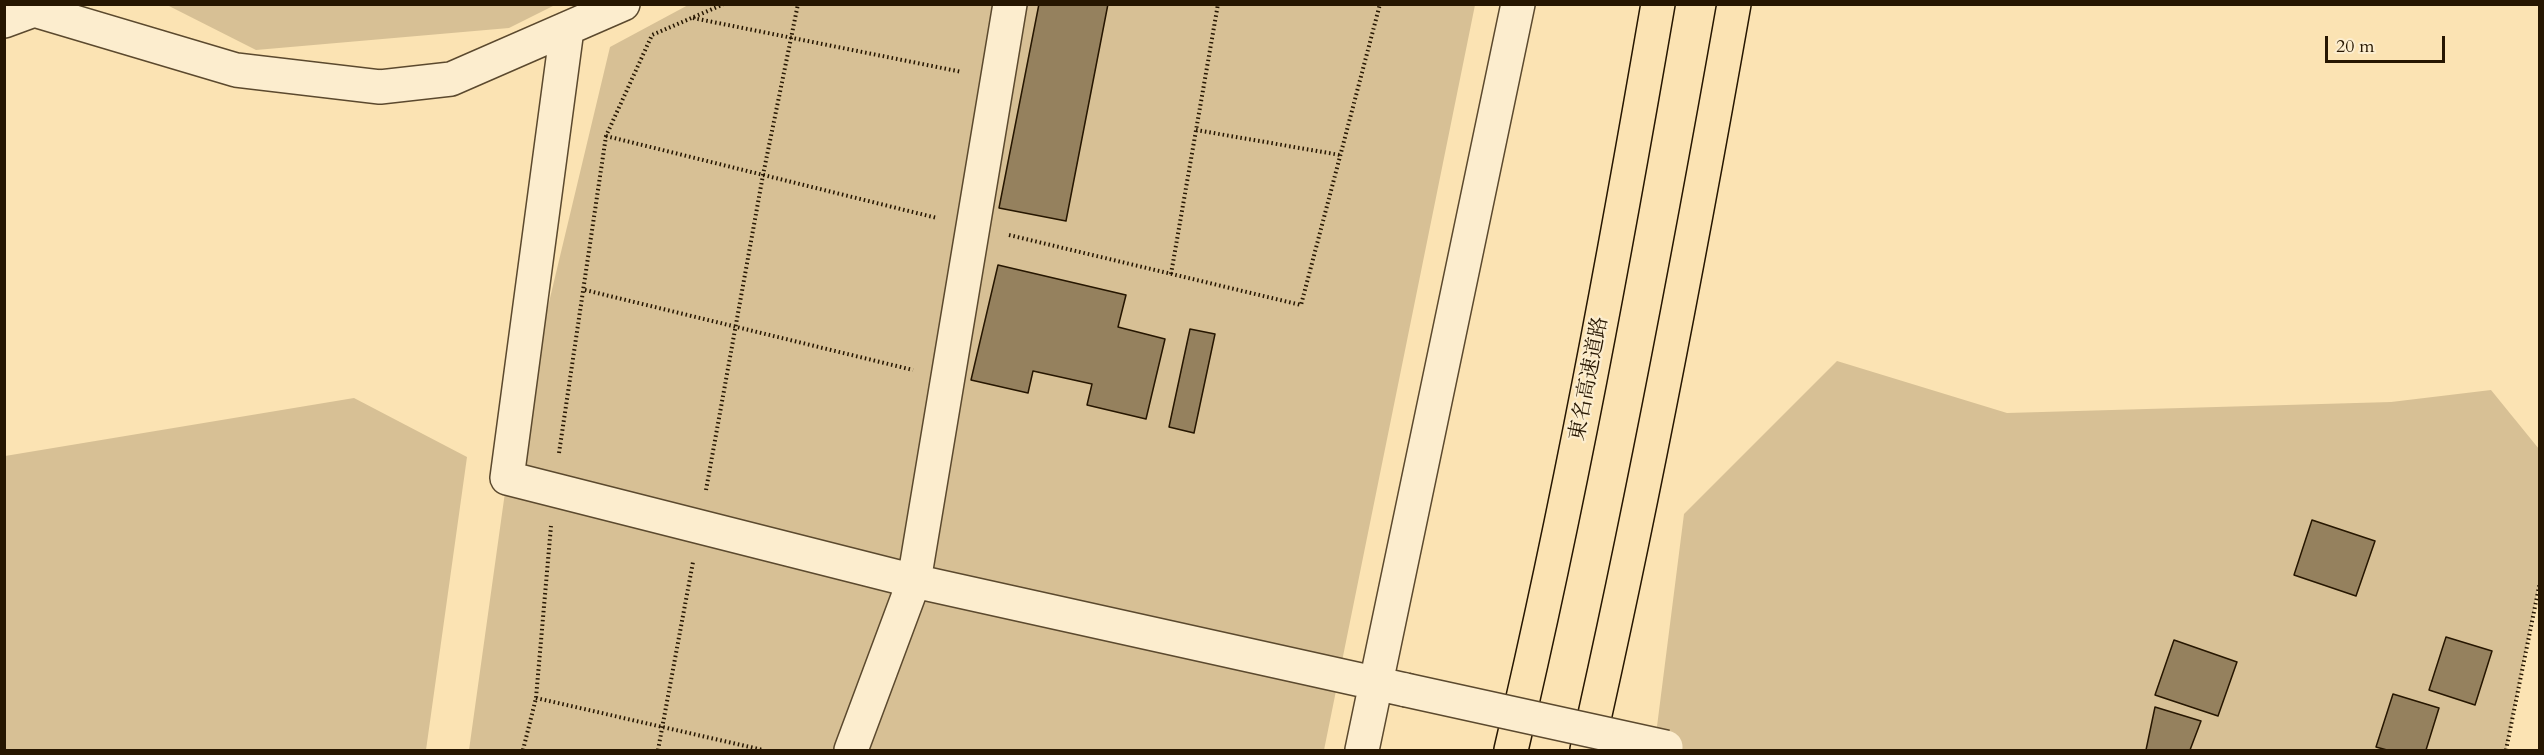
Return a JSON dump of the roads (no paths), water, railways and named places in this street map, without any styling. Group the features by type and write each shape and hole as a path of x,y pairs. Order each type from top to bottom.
{"highway":[{"name":"東名高速道路","path":"1511,750 1547,596 1623,207 1658,4"},
{"path":"1587,750 1621,599 1695,224 1734,4"}],"street":[{"path":"4,21 34,10 236,70 380,87 451,79 623,4"},
{"path":"851,750 914,581 1010,4"},
{"path":"1362,750 1391,686 1518,4"},
{"path":"567,29 507,478 914,581 1666,747"}]}
